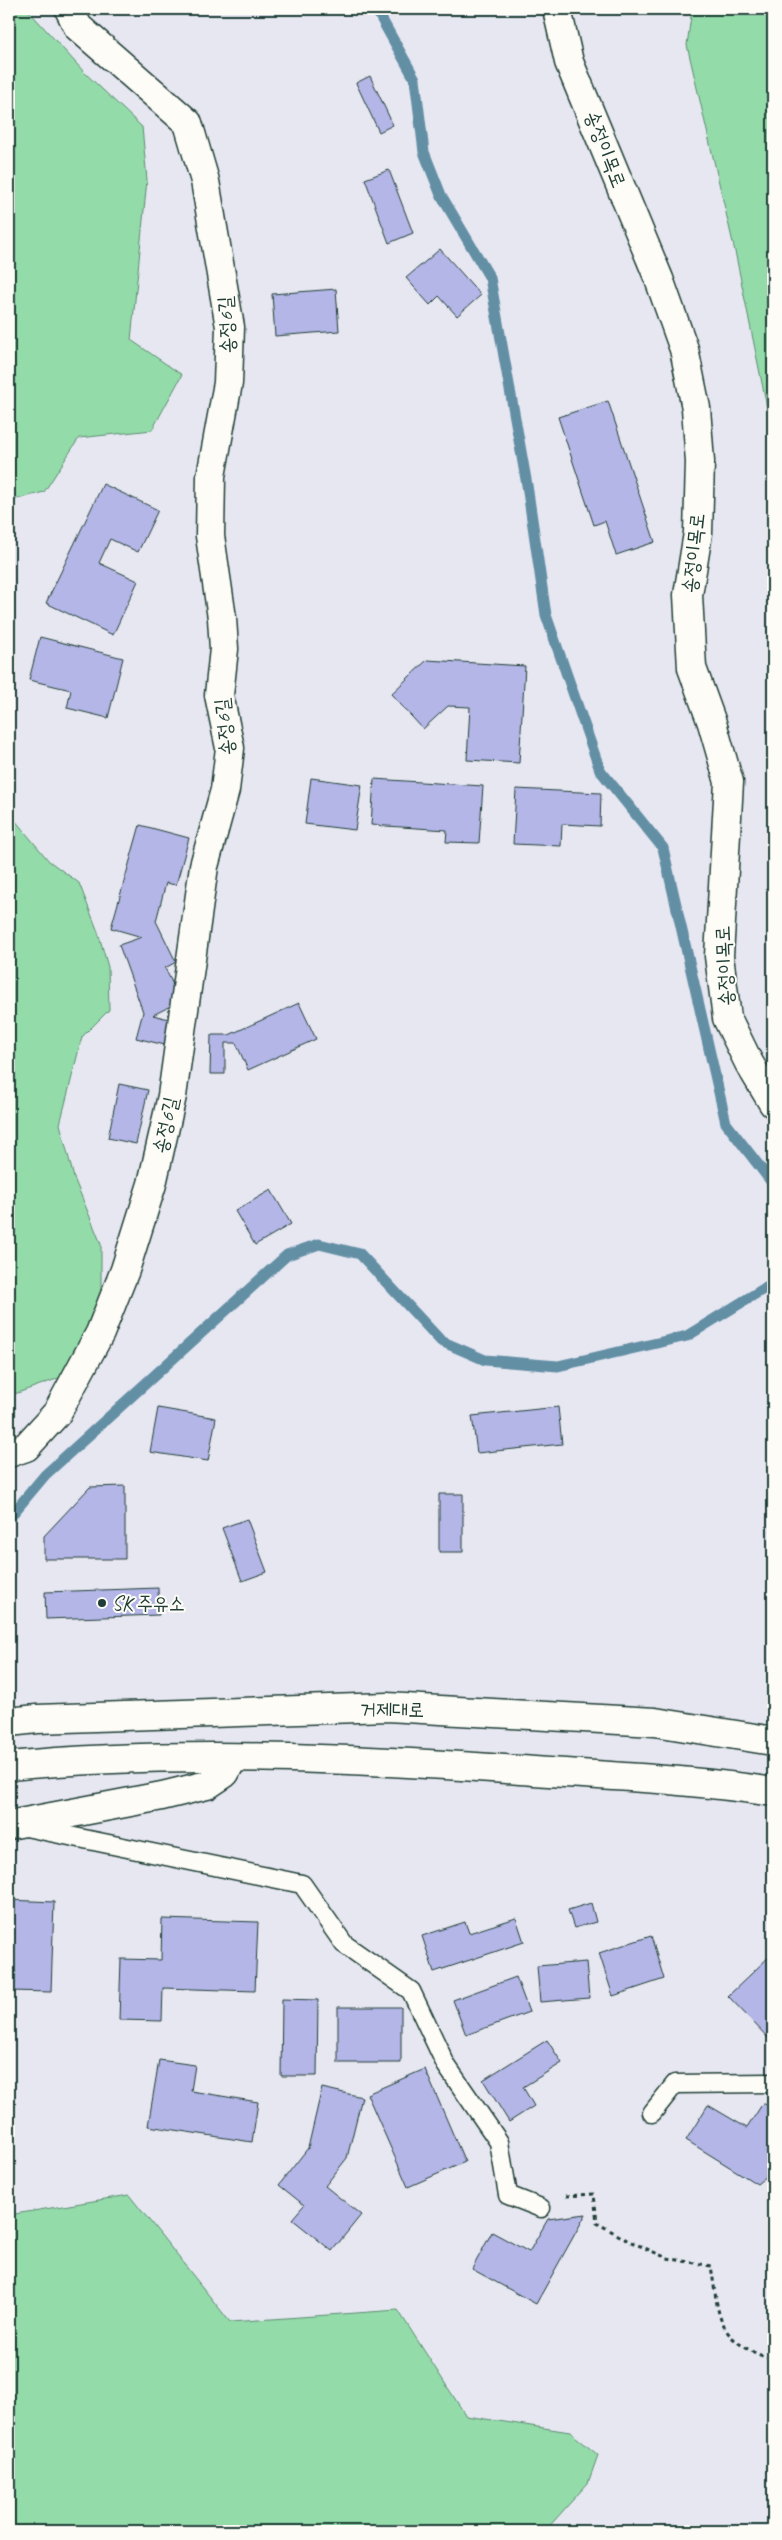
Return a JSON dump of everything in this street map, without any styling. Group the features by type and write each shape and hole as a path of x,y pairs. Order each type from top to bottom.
{"street":[{"name":"송정6길","path":"9,1453 26,1447 57,1413 100,1333 125,1270 152,1184 172,1096 203,873 224,790 230,748 219,695 224,649 222,618 210,536 211,476 228,383 230,326 205,181 188,123 78,27 69,9"},
{"name":"송정이목로","path":"557,9 570,62 662,288 684,349 696,408 700,462 698,532 688,595 692,668 712,723 729,782 719,956 728,1018 749,1063 773,1103"},
{"name":"거제대로","path":"9,1722 37,1719 387,1707 655,1722 773,1741"},
{"path":"9,1766 61,1761 233,1758 378,1760 644,1778 773,1792"},
{"path":"12,1825 162,1796 207,1785 225,1774 233,1758"}],"lane":[{"path":"12,1825 302,1884 344,1944 412,1991 446,2065 499,2142 508,2195 541,2208"},
{"path":"652,2113 675,2084 773,2083"}],"path":[{"path":"541,2208 557,2196 594,2194 597,2223 627,2240 666,2258 711,2266 719,2315 728,2335 748,2351 773,2360"}],"green space":[{"path":"9,9 27,9 84,72 142,127 147,180 131,340 182,375 152,430 79,438 44,492 9,501"},
{"path":"692,9 773,9 773,437 736,256 687,45"},
{"path":"9,813 49,861 79,883 98,932 108,967 109,1010 82,1037 60,1124 74,1178 101,1244 101,1298 65,1376 9,1396"},
{"path":"129,2195 230,2322 398,2310 466,2416 570,2432 598,2455 588,2483 545,2531 9,2531 9,2215"}],"building":[{"path":"370,76 393,125 379,132 356,83"},
{"path":"389,170 413,233 389,243 365,179"},
{"path":"440,249 481,295 457,316 439,296 430,305 406,278"},
{"path":"336,289 339,331 275,336 272,294"},
{"path":"608,401 655,542 616,555 605,521 594,525 558,417"},
{"path":"103,484 158,510 138,552 110,539 99,563 138,581 113,635 46,603"},
{"path":"40,637 123,658 108,718 67,708 71,690 29,680"},
{"path":"427,660 525,666 519,763 467,760 470,707 448,706 423,729 391,694"},
{"path":"311,778 362,785 355,830 305,824"},
{"path":"374,779 483,786 479,843 446,842 447,830 371,825"},
{"path":"516,789 601,793 600,826 562,824 561,846 513,844"},
{"path":"140,825 189,838 176,885 166,883 156,921 176,962 165,968 181,1001 153,1015 176,1021 169,1046 136,1038 143,1012 119,945 142,937 111,928"},
{"path":"299,1003 316,1039 248,1070 236,1043 225,1043 225,1074 210,1074 211,1035 229,1035"},
{"path":"119,1084 148,1090 136,1144 108,1138"},
{"path":"271,1190 291,1224 255,1245 235,1211"},
{"path":"558,1407 562,1444 477,1453 472,1416"},
{"path":"158,1408 216,1418 208,1461 150,1452"},
{"path":"125,1486 125,1559 44,1559 44,1536 90,1487"},
{"path":"439,1494 463,1494 463,1552 439,1552"},
{"path":"247,1519 267,1572 242,1581 222,1528"},
{"name":"SK 주유소","path":"158,1588 159,1615 46,1619 45,1592"},
{"path":"9,1900 54,1902 51,1992 9,1991"},
{"path":"591,1903 596,1922 574,1928 568,1910"},
{"path":"516,1918 524,1942 434,1972 422,1936 465,1922 469,1933"},
{"path":"162,1919 258,1922 255,1991 163,1988 162,2021 119,2020 121,1959 161,1960"},
{"path":"651,1936 664,1979 613,1996 599,1953"},
{"path":"773,1953 773,2043 728,1996"},
{"path":"586,1962 589,1998 540,2002 537,1966"},
{"path":"516,1977 529,2012 466,2035 453,2000"},
{"path":"282,1999 318,2000 317,2076 281,2076"},
{"path":"338,2007 401,2007 401,2063 338,2063"},
{"path":"547,2040 562,2063 523,2087 534,2106 509,2122 483,2080"},
{"path":"159,2060 195,2065 191,2091 258,2102 252,2142 148,2126"},
{"path":"425,2069 465,2162 408,2187 367,2094"},
{"path":"322,2088 362,2097 347,2158 325,2186 361,2215 332,2251 292,2219 304,2205 279,2185 308,2148"},
{"path":"763,2103 773,2109 773,2171 757,2184 686,2140 708,2105 747,2128"},
{"path":"586,2214 536,2304 472,2269 492,2232 529,2252 548,2219"}],"waterway":[{"path":"376,9 415,79 424,152 441,195 490,278 527,485 546,615 600,770 663,848 726,1123 773,1184"},
{"path":"9,1518 45,1475 287,1255 319,1244 360,1254 441,1341 485,1360 558,1366 687,1336 773,1283"}],"place":[{"name":"SK 주유소","path":"102,1603"}]}
